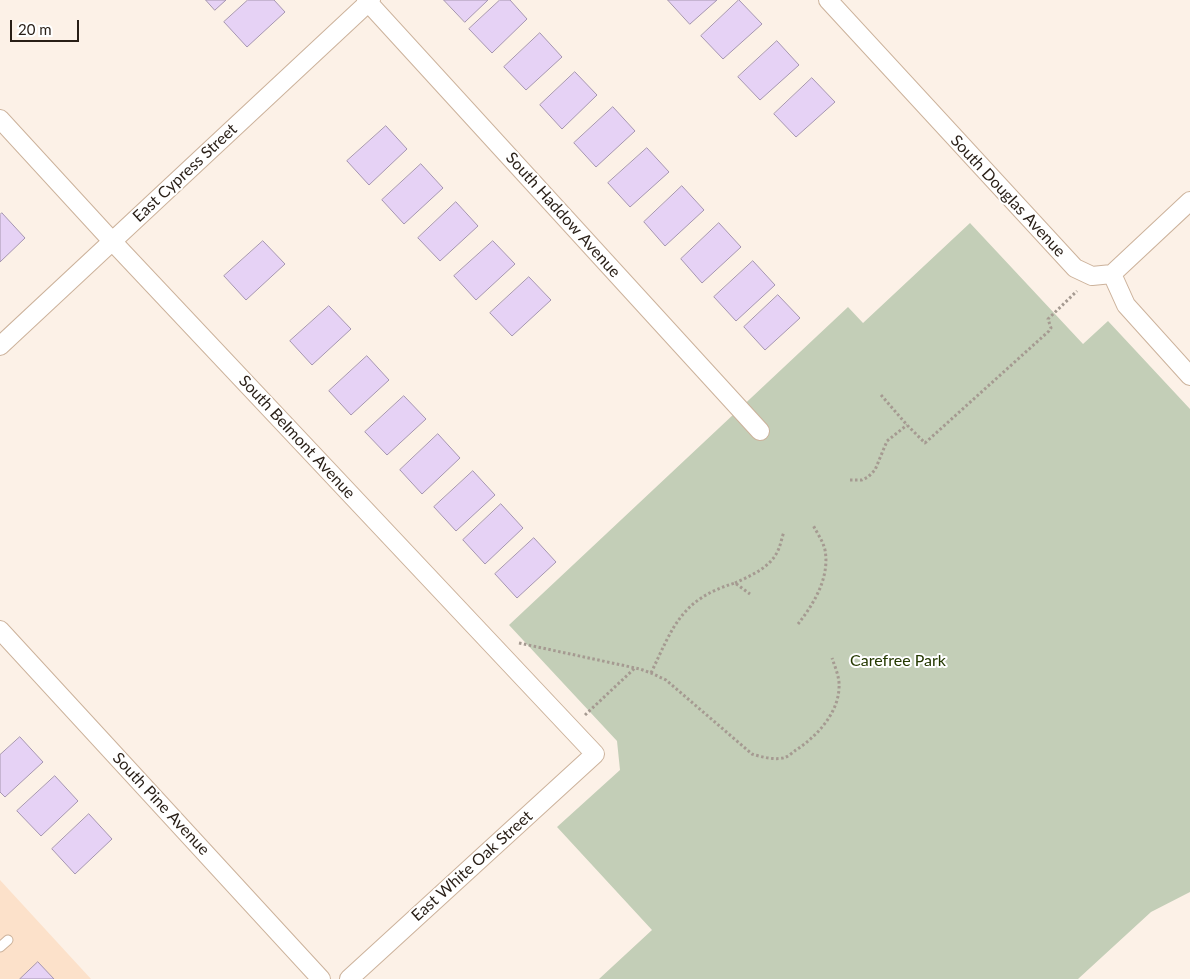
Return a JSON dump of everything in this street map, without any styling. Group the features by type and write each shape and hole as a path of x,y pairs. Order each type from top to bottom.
{"street":[{"name":"South Douglas Avenue","path":"828,0 1075,268 1092,276"},
{"name":"East Cypress Street","path":"0,346 368,1"},
{"name":"South Haddow Avenue","path":"368,1 760,431"},
{"name":"South Belmont Avenue","path":"0,119 112,241 595,754"},
{"path":"1092,276 1112,274 1190,201"},
{"path":"1112,274 1126,305 1190,376"},
{"name":"South Pine Avenue","path":"0,630 321,979"},
{"name":"East White Oak Street","path":"349,979 595,754"}],"lane":[{"path":"0,947 8,940"}],"path":[{"path":"881,395 925,443 1049,331 1051,328 1048,319 1092,276"},
{"path":"850,480 862,480 868,477 875,470 887,441 907,424"},
{"path":"798,624 814,601 822,584 826,564 825,548 813,525"},
{"path":"652,673 671,630 682,615 698,600 718,588 755,574 770,563 779,549 784,532"},
{"path":"735,583 750,594"},
{"path":"516,642 652,673 666,680 752,754 768,758 785,758 808,742 826,723 835,706 839,688 837,670 832,658"},
{"path":"585,716 635,668"}],"shaded area":[{"path":"0,880 91,979 0,979"}],"green space":[{"name":"Carefree Park","path":"970,223 1083,344 1108,321 1190,409 1190,892 1151,912 1078,979 599,979 652,930 557,827 620,770 617,741 509,625 848,307 863,323"}],"building":[{"path":"206,0 226,0 215,10"},
{"path":"248,0 274,0 285,12 247,47 224,22"},
{"path":"444,0 488,0 465,22"},
{"path":"500,0 510,0 527,19 492,53 469,29"},
{"path":"668,0 717,0 690,24"},
{"path":"739,0 762,24 723,59 701,36"},
{"path":"540,33 562,57 526,90 504,67"},
{"path":"777,41 799,65 760,100 738,77"},
{"path":"575,72 597,95 562,129 540,105"},
{"path":"812,78 835,102 796,137 774,114"},
{"path":"613,107 635,131 596,167 574,143"},
{"path":"386,126 407,149 369,185 347,161"},
{"path":"647,148 669,172 630,207 608,183"},
{"path":"421,164 443,188 404,224 382,200"},
{"path":"682,186 704,210 665,246 644,222"},
{"path":"456,202 478,226 440,261 418,238"},
{"path":"2,213 25,238 0,262 0,215"},
{"path":"719,223 741,247 702,283 681,259"},
{"path":"263,241 285,264 246,300 224,276"},
{"path":"493,241 515,264 476,300 454,276"},
{"path":"753,261 775,285 736,321 714,297"},
{"path":"529,277 551,300 512,336 490,313"},
{"path":"778,295 800,318 765,350 744,327"},
{"path":"329,306 351,329 312,365 290,341"},
{"path":"367,356 389,380 351,415 329,391"},
{"path":"404,396 426,419 387,455 365,432"},
{"path":"438,434 460,458 422,494 400,470"},
{"path":"473,471 495,495 456,531 434,507"},
{"path":"501,504 523,528 485,564 463,540"},
{"path":"534,538 556,562 517,598 495,574"},
{"path":"20,737 43,762 5,797 0,792 0,755"},
{"path":"55,776 78,801 41,836 17,811"},
{"path":"89,814 112,839 75,874 52,849"},
{"path":"38,962 54,979 20,979"}]}
